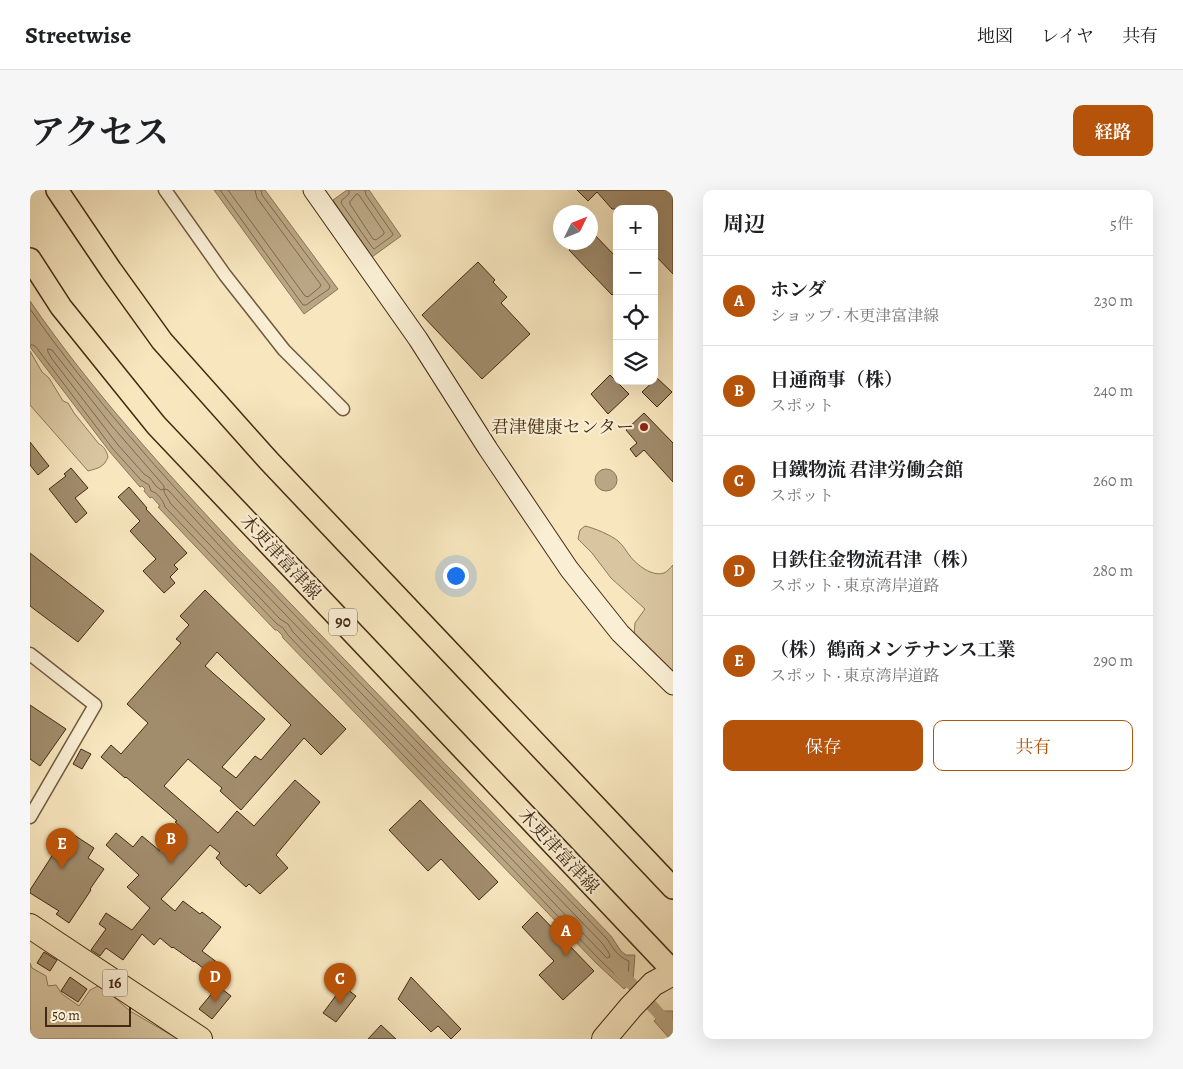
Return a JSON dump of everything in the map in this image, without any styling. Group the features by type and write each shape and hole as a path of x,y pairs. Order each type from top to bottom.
{"highway":[{"name":"16","path":"30,926 200,1039"},
{"path":"604,1039 635,1012 662,993 670,976"},
{"path":"621,1039 635,1012"}],"main road":[{"path":"57,190 162,341 204,389 306,500 673,888"},
{"name":"木更津富津線","path":"30,259 61,307 156,426 670,976"}],"street":[{"path":"165,190 225,275 284,350 343,409"},
{"path":"313,190 418,339 488,449 569,569 620,633 673,685"},
{"path":"30,654 95,705 30,816"}],"shaded area":[{"path":"30,351 42,372 49,378 63,401 68,403 74,413 105,449 108,457 101,467 88,471 30,405"},
{"path":"585,526 615,539 637,563 650,572 664,573 673,565 673,677 634,636 635,623 645,609 611,578 592,553 578,539 580,530"},
{"path":"30,963 32,968 46,976 48,986 56,985 62,994 79,1006 90,990 100,985 130,1011 178,1039 30,1039"}],"water":[{"path":"214,190 265,190 338,289 304,314"},
{"path":"347,190 369,190 401,236 372,257 333,200"},
{"path":"30,301 103,398 210,519 611,936 621,951 626,955 635,955 633,981 624,989 596,963 282,635 275,630 158,507 160,506 152,497 150,498 144,491 145,489 142,486 140,487 110,452 30,347"},
{"path":"602,469 610,469 617,476 617,484 610,491 602,491 595,484 595,476"},
{"path":"663,1011 673,1011 673,1039 670,1039 654,1021"}],"building":[{"path":"577,190 673,190 673,274 658,258 658,205 613,205 612,209 597,192 588,201"},
{"path":"598,238 613,254 612,295 569,250 598,250"},
{"path":"478,262 495,280 493,282 507,297 501,303 530,334 482,379 422,315"},
{"path":"610,375 613,378 613,385 620,385 629,394 608,414 591,394"},
{"path":"658,379 672,392 657,407 642,392 650,385 658,385"},
{"name":"君津健康センター","path":"644,413 673,443 673,482 644,450 636,457 630,449 637,443 626,430"},
{"path":"30,442 49,466 38,475 30,465"},
{"path":"71,468 88,488 75,498 87,513 76,523 49,489 66,476 64,474"},
{"path":"129,487 146,509 187,553 174,565 178,569 170,577 175,583 164,593 143,571 156,559 130,531 140,521 118,497"},
{"path":"30,553 104,611 78,642 30,606"},
{"path":"205,590 346,729 321,755 304,738 241,810 220,791 222,788 188,759 164,786 218,833 237,811 254,826 295,780 320,802 276,855 288,868 260,894 249,884 246,887 220,863 216,858 220,853 210,845 161,899 175,911 183,901 200,914 202,912 221,927 202,951 230,972 222,983 160,938 154,945 142,934 123,960 106,948 100,956 91,950 106,929 99,924 106,913 132,930 150,908 127,887 139,875 106,845 116,833 133,847 142,836 160,851 182,828 175,822 177,821 101,757 111,745 121,754 148,723 127,704 181,643 176,639 189,625 180,616","holes":["217,652 291,725 261,760 255,756 236,778 222,767 265,719 205,666"]},
{"path":"30,705 66,729 40,766 30,759"},
{"path":"81,749 91,754 82,769 73,764"},
{"path":"420,800 498,882 479,900 441,859 428,871 389,830"},
{"path":"68,831 94,848 88,858 104,869 69,923 56,914 59,911 30,893 30,890"},
{"path":"537,912 594,971 563,1000 539,975 554,961 522,927"},
{"path":"44,952 57,960 50,971 37,963"},
{"path":"70,977 87,989 78,1002 61,991"},
{"path":"411,977 461,1029 451,1039 438,1026 431,1032 398,999"},
{"path":"218,986 231,996 212,1019 199,1009"},
{"path":"343,986 356,996 336,1022 323,1013"},
{"path":"381,1025 396,1039 368,1039"}],"waterway":[{"path":"619,970 673,1029"}],"place":[{"name":"君津健康センター","path":"644,427"},
{"name":"日通商事（株）","path":"171,864"},
{"name":"（株）鶴商メンテナンス工業","path":"62,869"},
{"name":"ホンダ","path":"566,956"},
{"name":"日鉄住金物流君津（株）","path":"215,1002"},
{"name":"日鐵物流 君津労働会館","path":"340,1004"}]}
